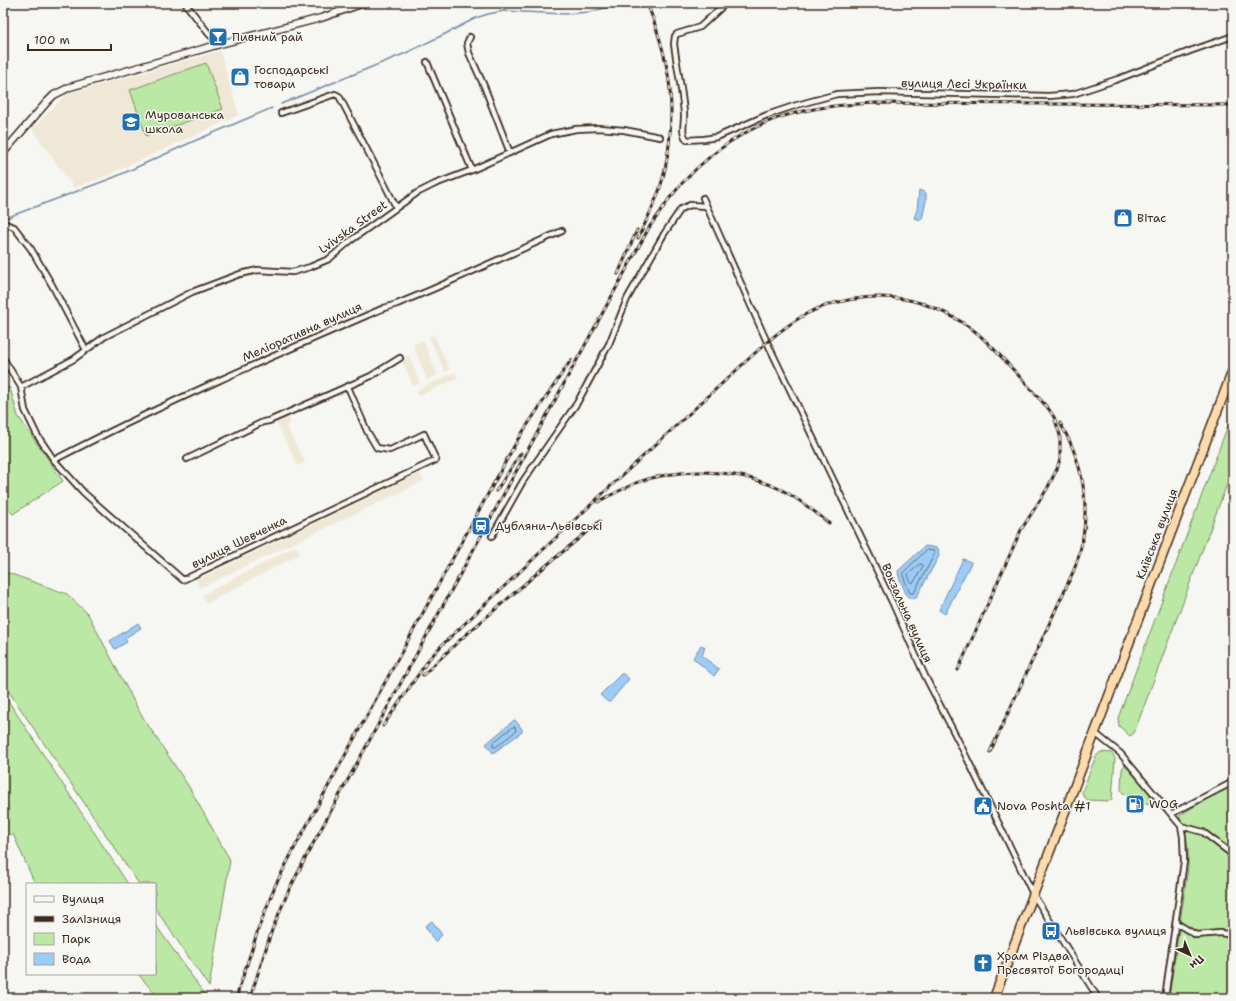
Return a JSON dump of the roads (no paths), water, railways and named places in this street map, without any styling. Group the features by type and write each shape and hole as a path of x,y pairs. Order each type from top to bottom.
{"highway":[{"name":"Київська вулиця","path":"1095,733 1233,370"},
{"path":"994,998 1095,733"}],"street":[{"path":"185,3 209,34 220,44"},
{"path":"3,153 38,111 61,90 77,84 220,44 328,16 364,3"},
{"name":"вулиця Лесі Українки","path":"726,3 700,26 675,36 674,44 684,114 683,131 687,140 717,137 767,115 837,94 879,92 1049,96 1072,94 1118,79 1233,36"},
{"path":"470,37 467,43 469,53 484,86 510,153"},
{"path":"427,62 472,170"},
{"path":"281,113 335,94 339,96 380,173 396,207"},
{"name":"Lvivska Street","path":"21,387 74,359 110,334 192,292 240,274 258,270 293,272 310,267 328,259 396,207 423,190 552,134 576,129 624,130 660,137"},
{"path":"492,536 523,480 577,403 609,344 627,299 664,234 681,209 690,205 706,206 703,198"},
{"name":"Вокзальна вулиця","path":"706,206 765,338 889,596 925,676 963,750 1033,894 1098,998"},
{"path":"5,223 14,227 31,249 52,285 86,350"},
{"name":"Меліоративна вулиця","path":"54,460 112,430 196,390 377,310 397,304 440,286 562,231"},
{"name":"вулиця Шевченка","path":"3,358 21,387 25,410 37,435 54,460 84,493 183,580 436,460 424,434 390,450 378,448 368,431 348,387"},
{"path":"187,459 264,422 348,387 371,376 400,358"},
{"path":"1095,733 1120,752 1181,826 1184,861 1165,998"},
{"path":"1171,814 1233,782"},
{"path":"1181,826 1203,832 1233,855"},
{"path":"1176,923 1196,935 1220,933 1233,936"}],"water":[{"path":"919,190 926,193 926,201 921,220 914,218 917,210"},
{"path":"925,546 938,548 939,556 916,598 913,599 907,596 898,571"},
{"path":"963,559 971,563 945,614 939,610"},
{"path":"138,623 141,628 125,638 127,642 115,649 110,641"},
{"path":"701,645 705,647 702,656 719,669 714,676 693,658"},
{"path":"621,674 629,679 610,702 608,702 600,695"},
{"path":"515,720 522,729 522,732 493,753 486,744"},
{"path":"432,921 442,935 435,942 425,926"}],"waterway":[{"path":"281,104 406,53 476,18 488,14 504,11 565,14 589,12 625,3"},
{"path":"3,219 115,177 272,108"}],"railway":[{"path":"638,238 647,220 662,180 668,155 671,115 669,80 665,57 659,35 647,3"},
{"path":"250,998 272,930 288,892 308,853 650,226 682,183 712,155 747,132 765,123 804,111 839,106 874,103 1233,105"},
{"path":"618,274 637,230"},
{"path":"383,726 429,659 442,645 614,483 767,342 806,314 834,303 864,298 895,298 924,304 949,315 972,329 995,350 1048,408 1054,417 1060,435 1060,459 1057,469 1047,489 1021,530 958,670"},
{"path":"236,998 259,927 275,886 295,847 518,439 571,360"},
{"path":"990,752 1074,570 1084,533 1085,514 1081,476 1069,440 1060,423"},
{"path":"496,491 521,453"},
{"path":"598,502 636,483 653,478 672,474 710,472 747,478 782,490 800,501 829,523"},
{"path":"423,675 460,640 600,521"}],"place":[{"name":"Пивний рай","path":"218,37"},
{"name":"Господарські товари","path":"240,77"},
{"name":"Мурованська школа","path":"131,122"},
{"name":"Вітас","path":"1123,218"},
{"name":"Дубляни-Львівські","path":"481,526"},
{"name":"WOG","path":"1135,804"},
{"name":"Nova Poshta #1","path":"983,806"},
{"name":"Львівська вулиця","path":"1051,931"},
{"name":"Храм Різдва Пресвятої Богородиці","path":"983,963"}]}
